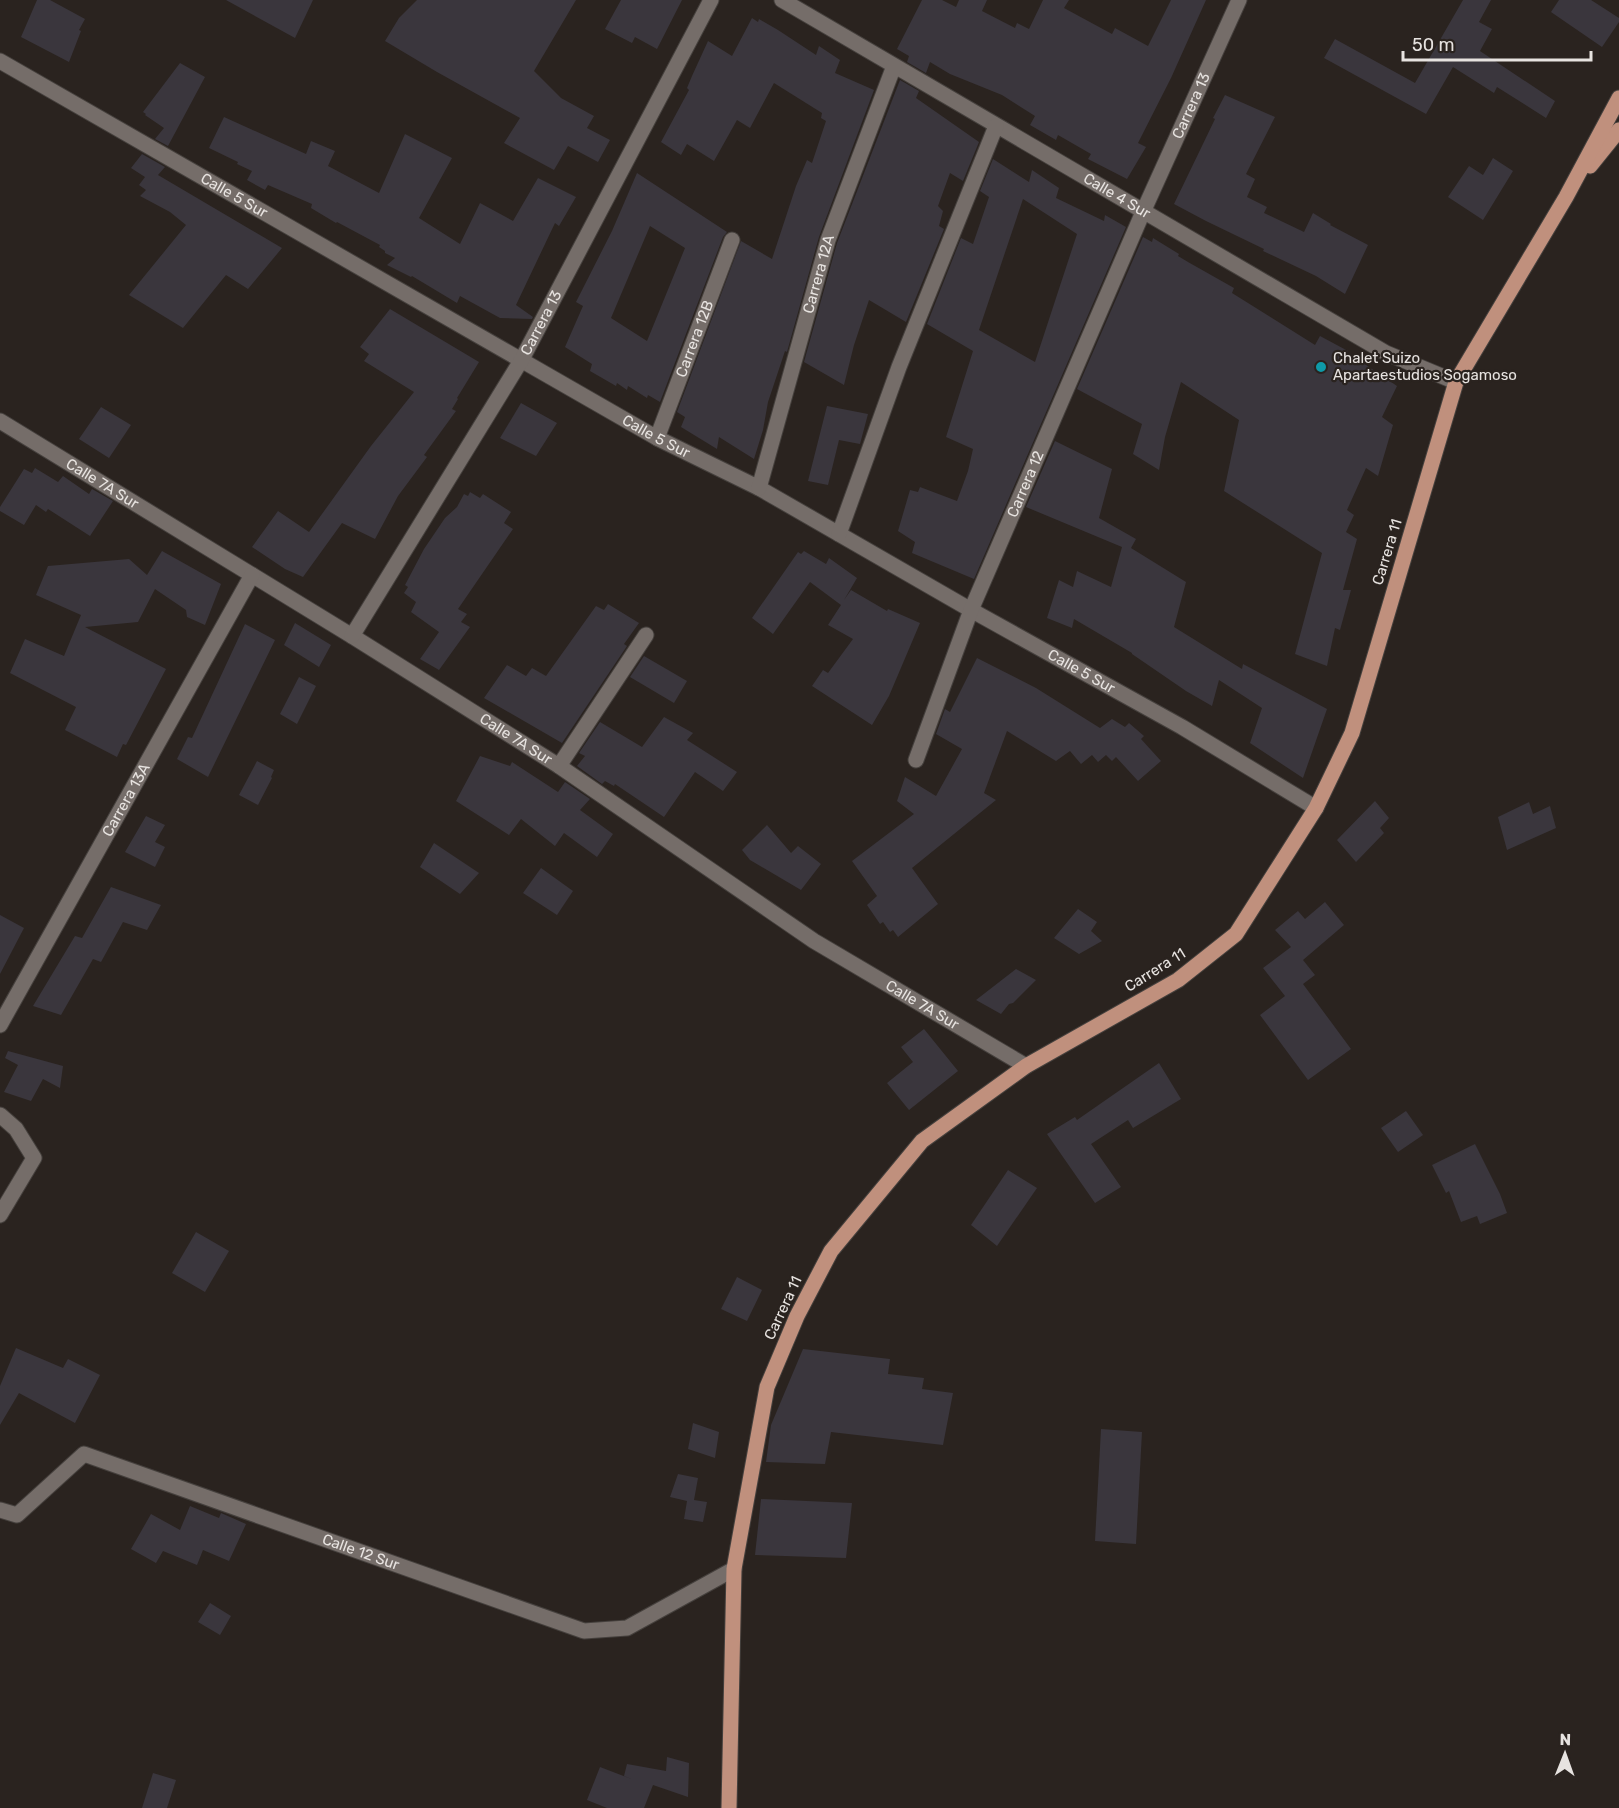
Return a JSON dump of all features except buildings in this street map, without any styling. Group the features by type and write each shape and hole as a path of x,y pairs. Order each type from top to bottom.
{"main road":[{"name":"Carrera 11","path":"729,1808 734,1569 767,1387 797,1316 831,1251 922,1141 1026,1066 1178,980 1236,934 1316,808 1352,734 1456,382 1566,197 1619,98"},
{"name":"Carrera 11","path":"1566,197 1619,130"}],"street":[{"name":"Carrera 13","path":"352,636 522,359 711,0"},
{"name":"Calle 4 Sur","path":"782,0 1386,353 1456,382"},
{"name":"Carrera 13","path":"1143,212 1239,0"},
{"name":"Calle 5 Sur","path":"0,61 657,438 759,488 971,610 1182,727 1316,808"},
{"name":"Carrera 12A","path":"759,488 828,240 894,66"},
{"path":"839,534 899,368 996,126"},
{"name":"Carrera 12","path":"916,760 971,610 1143,212"},
{"name":"Carrera 12B","path":"657,438 732,240"},
{"name":"Calle 7A Sur","path":"0,421 352,636 559,766 814,941 1026,1066"},
{"name":"Carrera 13A","path":"0,1025 252,575"},
{"path":"559,766 646,635"},
{"path":"0,1115 16,1129 34,1158 0,1215"},
{"name":"Calle 12 Sur","path":"0,1510 17,1515 84,1454 584,1631 627,1628 734,1569"}],"place":[{"name":"Chalet Suizo Apartaestudios Sogamoso","path":"1321,367"}]}
